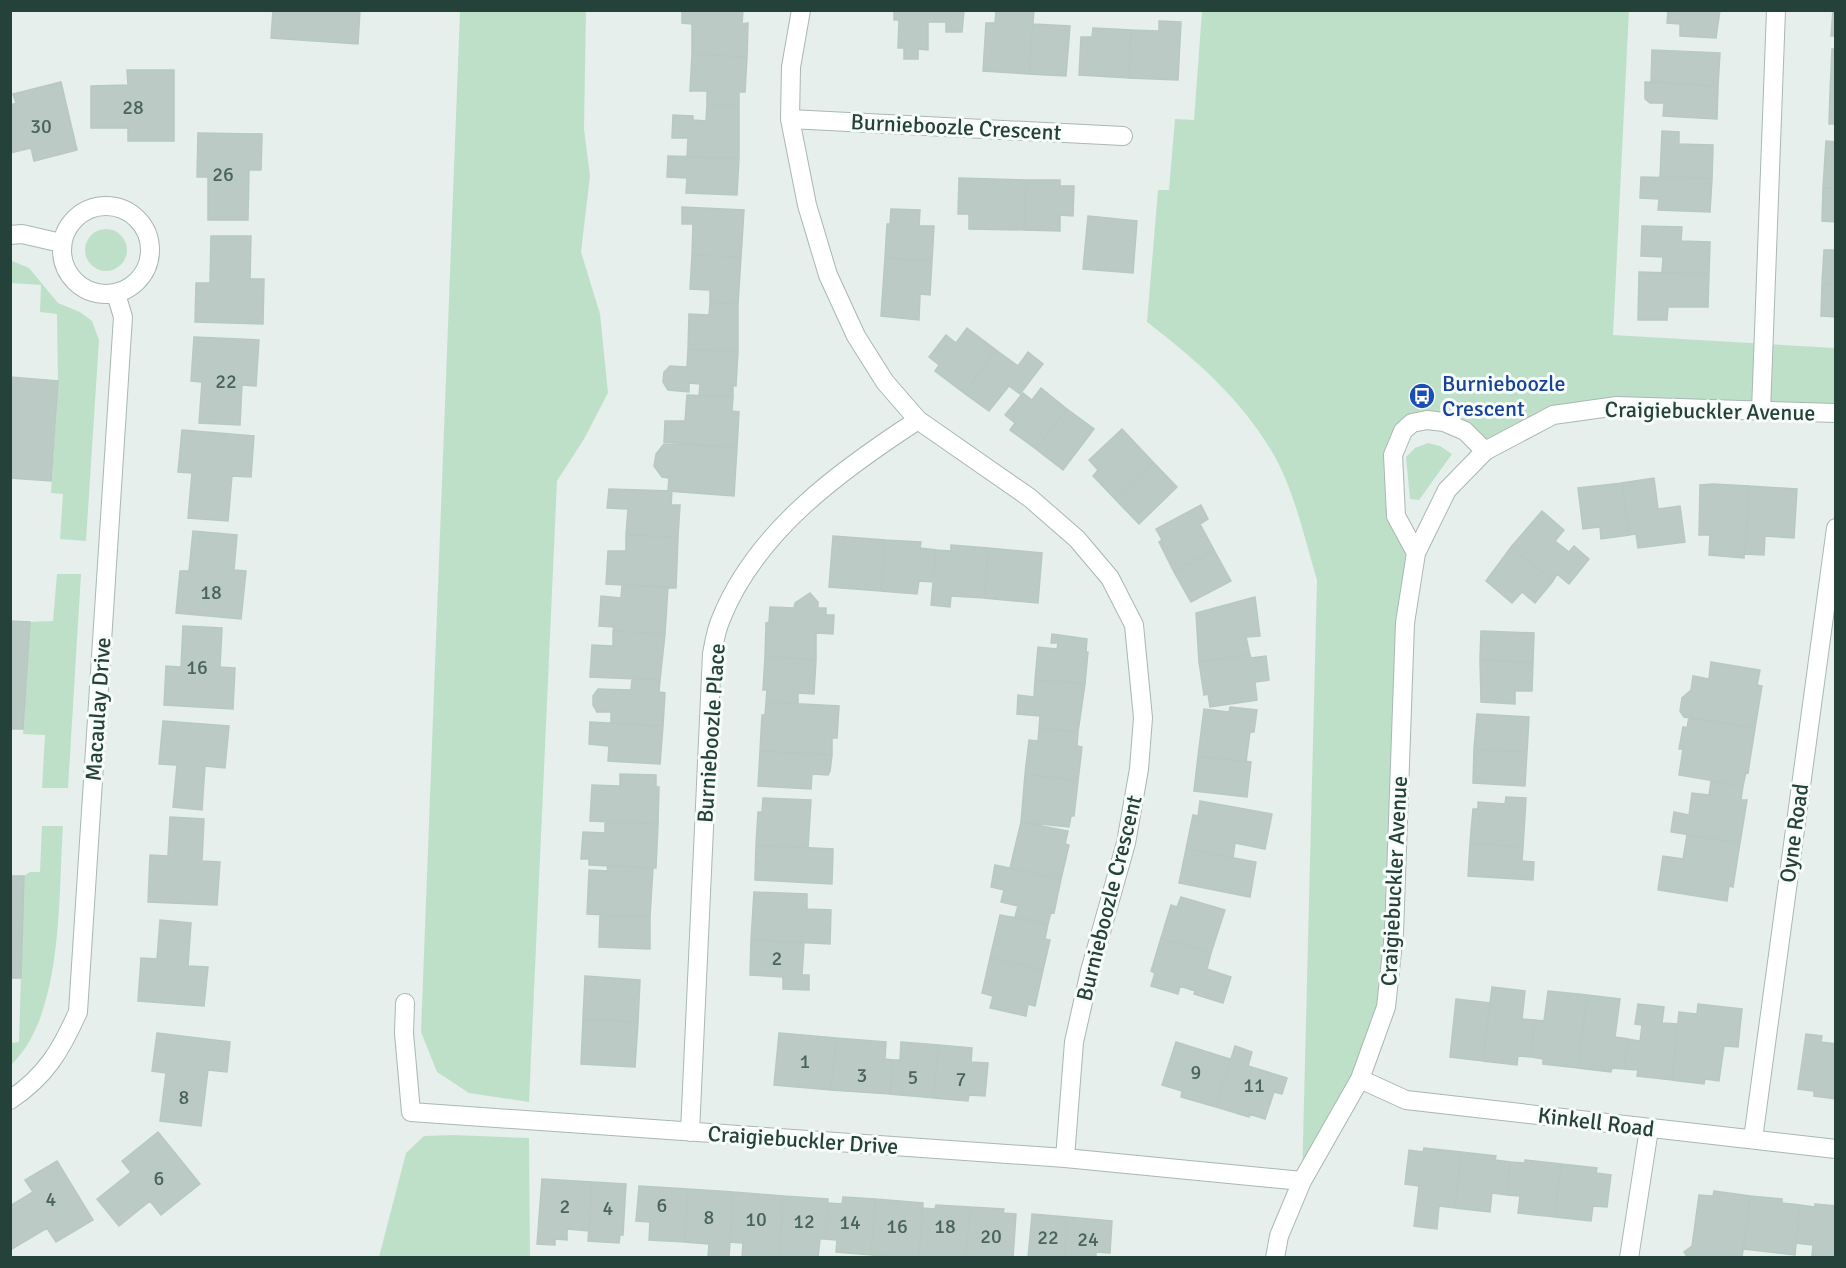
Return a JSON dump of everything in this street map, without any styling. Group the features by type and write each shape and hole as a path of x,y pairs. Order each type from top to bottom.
{"street":[{"name":"Burnieboozle Crescent","path":"801,10 791,67 790,119 807,205 828,275 856,336 885,382 918,420 1030,498 1077,539 1110,578 1134,625 1143,718 1139,770 1126,843 1090,971 1074,1042 1065,1158"},
{"path":"1761,411 1776,10"},
{"name":"Burnieboozle Crescent","path":"790,119 1123,136"},
{"path":"98,206 125,210 145,228 149,241 147,268 134,285 116,294 99,295 82,289 69,277 62,261 61,243 74,219 98,206"},
{"path":"10,235 22,234 61,243"},
{"name":"Macaulay Drive","path":"10,1100 25,1090 59,1054 78,1012 123,317 116,294"},
{"name":"Craigiebuckler Avenue","path":"1275,1257 1279,1236 1302,1181 1360,1079 1386,1007 1394,933 1405,623 1416,553 1447,489 1485,451 1552,415 1617,406 1836,413"},
{"name":"Burnieboozle Place","path":"690,1132 712,654 720,620 749,566 776,534 812,499 886,441 918,420"},
{"path":"1416,553 1396,516 1394,455 1403,431 1412,423 1427,420 1444,422 1465,431 1485,451"},
{"name":"Oyne Road","path":"1754,1139 1836,528"},
{"name":"Craigiebuckler Drive","path":"405,1004 404,1033 411,1112 1065,1158 1302,1181"},
{"name":"Kinkell Road","path":"1360,1079 1406,1100 1836,1149"},
{"path":"1629,1257 1649,1129"}],"green space":[{"path":"1629,10 1613,335 1835,348 1835,413 1553,415 1485,451 1444,422 1403,431 1396,515 1416,553 1386,1007 1302,1181 1317,580 1298,513 1286,480 1271,450 1245,413 1215,380 1147,322 1158,190 1169,190 1175,119 1194,120 1202,11"},
{"path":"460,11 586,11 584,129 590,176 581,252 600,314 608,393 584,439 557,481 529,1102 469,1093 437,1072 421,1032"},
{"path":"106,229 114,230 121,235 126,242 126,258 121,265 114,270 106,271 98,270 91,265 86,258 85,250 86,242 91,235 98,230"},
{"path":"10,260 29,268 58,303 80,312 92,321 99,340 86,541 60,539 63,494 51,493 58,381 57,314 40,312 41,285 11,283"},
{"path":"1428,443 1440,446 1452,454 1419,500 1410,499 1406,457 1415,448"},
{"path":"57,574 81,574 68,788 42,788 45,735 23,734 30,622 53,621"},
{"path":"42,826 63,826 55,953 41,1016 28,1043 11,1065 11,1043 19,1042 24,876 30,872 40,872"},
{"path":"424,1136 529,1138 530,1257 379,1257 406,1153"}],"building":[{"path":"273,10 360,10 358,44 271,38"},
{"path":"682,10 743,10 742,24 748,23 747,57 692,54 692,24 682,23"},
{"path":"894,10 964,10 962,32 946,32 946,22 928,22 928,50 918,49 918,59 904,59 904,48 898,48 899,20 894,20"},
{"path":"996,10 1034,10 1029,74 983,71 986,23 995,23"},
{"path":"1668,10 1720,10 1716,38 1680,36 1680,24 1667,23"},
{"path":"1833,10 1836,10 1836,36 1831,36"},
{"path":"1159,21 1181,22 1178,80 1129,78 1131,30 1159,31"},
{"path":"1033,24 1070,26 1066,76 1029,74"},
{"path":"1093,28 1131,30 1129,78 1079,75 1081,37 1092,37"},
{"path":"1832,49 1836,49 1836,94 1830,93"},
{"path":"1652,50 1720,53 1718,86 1651,82"},
{"path":"692,54 747,57 745,92 739,92 739,106 707,105 707,91 690,91"},
{"path":"127,70 174,70 174,141 128,141 128,128 91,128 91,86 128,85"},
{"path":"61,82 77,150 34,161 31,148 10,153 10,105 16,103 13,94"},
{"path":"1645,82 1718,86 1717,119 1663,116 1664,103 1650,103 1645,99"},
{"path":"1830,93 1836,94 1836,124 1829,124"},
{"path":"707,105 739,106 739,158 687,157 688,138 672,138 673,115 693,116 693,120 706,121"},
{"path":"1662,131 1679,132 1679,144 1713,145 1712,179 1660,177"},
{"path":"198,133 262,134 261,170 249,170 248,220 208,220 208,177 197,177"},
{"path":"1826,141 1836,142 1836,188 1823,188"},
{"path":"668,156 739,158 737,195 686,193 687,178 667,177"},
{"path":"1641,177 1712,179 1710,212 1658,210 1659,199 1640,198"},
{"path":"959,178 1026,180 1024,230 969,229 969,214 958,214"},
{"path":"1026,180 1060,180 1060,186 1074,186 1073,216 1060,215 1060,231 1024,230"},
{"path":"1823,188 1836,188 1836,222 1822,221"},
{"path":"682,207 744,210 741,257 692,255 693,224 682,224"},
{"path":"891,209 920,210 919,226 934,226 932,261 885,258 887,224 890,224"},
{"path":"1088,216 1137,221 1133,273 1083,269"},
{"path":"1642,226 1682,227 1681,241 1710,242 1709,274 1662,273 1663,257 1641,256"},
{"path":"211,236 251,236 250,279 264,279 263,324 195,322 196,283 210,283"},
{"path":"1824,250 1836,250 1836,284 1822,283"},
{"path":"692,255 741,257 738,304 710,302 710,290 690,289"},
{"path":"885,258 932,261 930,295 920,294 919,320 881,316"},
{"path":"1639,272 1709,274 1708,307 1668,307 1667,320 1638,320"},
{"path":"1822,283 1836,284 1836,317 1821,316"},
{"path":"710,302 738,304 738,351 688,349 689,314 709,315"},
{"path":"967,328 996,350 964,393 935,371 939,365 929,357 946,335 956,343"},
{"path":"194,337 259,340 256,386 242,385 240,425 199,423 202,382 191,381"},
{"path":"688,349 738,351 733,397 699,396 700,384 689,383 689,392 668,390 663,382 664,372 670,366 687,367"},
{"path":"996,350 1018,366 1028,352 1043,364 1020,394 1009,386 989,411 964,393"},
{"path":"10,377 58,381 51,481 10,478"},
{"path":"1041,388 1067,409 1036,449 1010,430 1015,423 1005,415 1023,393 1032,400"},
{"path":"687,395 733,397 732,411 739,412 737,447 664,442 665,421 685,421"},
{"path":"1067,409 1094,429 1063,470 1036,449"},
{"path":"1122,429 1153,462 1115,499 1093,476 1098,470 1089,460"},
{"path":"182,430 254,436 251,477 232,476 228,521 188,518 192,473 178,472"},
{"path":"664,444 737,447 734,496 668,491 669,478 662,477 654,466 656,454"},
{"path":"1153,462 1177,487 1139,524 1115,499"},
{"path":"1654,478 1658,509 1680,506 1685,542 1638,548 1636,534 1629,535 1622,483"},
{"path":"1622,483 1629,535 1601,539 1600,527 1583,529 1578,488"},
{"path":"1700,485 1749,486 1744,558 1709,555 1710,535 1699,535"},
{"path":"1749,486 1797,489 1794,538 1765,536 1764,555 1745,554"},
{"path":"609,489 672,491 671,505 680,505 678,537 626,535 628,509 607,508"},
{"path":"1201,505 1208,519 1200,524 1214,550 1174,572 1159,542 1162,540 1156,529"},
{"path":"1542,511 1564,530 1555,541 1569,552 1574,546 1589,559 1569,584 1557,574 1553,581 1511,547"},
{"path":"193,531 237,535 234,570 246,571 241,619 176,613 180,571 189,571"},
{"path":"626,535 678,537 676,588 606,584 608,551 626,551"},
{"path":"833,536 885,540 881,591 829,587"},
{"path":"885,540 921,542 920,548 936,550 933,582 919,581 917,594 881,591"},
{"path":"951,545 988,548 984,598 951,596 950,607 931,605 936,550 951,551"},
{"path":"1511,547 1553,581 1535,603 1522,592 1512,603 1486,581"},
{"path":"988,548 1042,553 1038,603 984,598"},
{"path":"1214,550 1231,581 1191,602 1174,572"},
{"path":"622,585 668,587 665,634 613,631 614,627 599,626 601,596 621,598"},
{"path":"810,593 818,602 818,608 826,608 826,615 834,615 833,634 816,633 816,660 765,657 766,623 769,622 770,607 794,608 795,603"},
{"path":"1255,597 1260,636 1246,637 1250,655 1199,662 1196,613"},
{"path":"10,621 30,622 23,729 10,729"},
{"path":"183,626 222,628 220,667 235,668 233,709 164,705 166,666 181,667"},
{"path":"613,631 665,634 660,680 590,677 592,645 613,646"},
{"path":"1481,631 1534,633 1533,662 1480,660"},
{"path":"1052,634 1087,639 1085,684 1035,680 1038,647 1057,649 1058,643 1051,643"},
{"path":"1250,655 1251,658 1266,656 1269,680 1255,682 1257,700 1210,707 1208,694 1204,695 1199,662"},
{"path":"765,657 816,660 814,694 798,693 798,704 766,702 767,690 763,690"},
{"path":"1480,660 1533,662 1532,691 1515,691 1515,704 1481,702"},
{"path":"1711,662 1760,670 1757,685 1762,686 1755,728 1684,717 1680,711 1682,698 1691,690 1693,676 1709,679"},
{"path":"632,678 660,680 659,692 665,693 663,726 611,723 611,712 597,712 593,705 593,696 598,689 631,690"},
{"path":"1035,680 1085,684 1078,732 1039,729 1040,716 1017,714 1018,695 1034,697"},
{"path":"766,702 839,706 837,738 832,738 832,755 760,751 762,715 765,715"},
{"path":"1230,707 1257,710 1254,732 1250,732 1246,762 1198,756 1204,709 1229,712"},
{"path":"1477,714 1529,717 1527,752 1474,749"},
{"path":"1689,717 1755,728 1748,773 1746,772 1743,786 1679,775 1683,749 1679,749 1683,727 1687,728"},
{"path":"163,721 229,726 225,768 205,766 202,810 173,807 177,765 159,764"},
{"path":"590,722 663,726 660,764 608,761 609,746 589,744"},
{"path":"1039,729 1078,732 1077,746 1082,747 1078,781 1025,774 1029,740 1038,741"},
{"path":"1474,749 1527,752 1525,786 1473,783"},
{"path":"760,751 832,755 830,771 828,775 812,774 811,789 758,786"},
{"path":"1198,756 1251,762 1247,797 1194,791"},
{"path":"620,774 656,775 656,787 659,787 658,824 590,821 592,785 620,786"},
{"path":"1025,774 1078,781 1074,816 1071,816 1069,827 1021,822"},
{"path":"1711,781 1743,786 1741,800 1747,800 1740,843 1671,832 1674,812 1689,815 1692,793 1709,795"},
{"path":"1506,797 1526,798 1523,847 1470,843 1473,809 1478,809 1478,802 1505,804"},
{"path":"763,798 811,800 808,848 756,845 758,812 762,812"},
{"path":"1200,801 1272,814 1265,849 1235,843 1233,858 1186,849 1193,815 1198,816"},
{"path":"170,817 204,819 202,861 220,862 217,905 148,902 150,855 168,856"},
{"path":"605,822 658,824 656,868 589,865 589,859 581,859 583,832 605,833"},
{"path":"1021,822 1068,831 1065,844 1069,845 1061,879 1010,868"},
{"path":"1687,835 1740,843 1733,887 1729,886 1727,901 1658,890 1663,856 1683,859"},
{"path":"1470,843 1523,847 1522,861 1534,862 1533,880 1468,876"},
{"path":"756,845 833,849 832,884 755,880"},
{"path":"1186,849 1256,862 1250,897 1179,883"},
{"path":"995,865 1061,879 1054,913 1051,912 1048,924 1015,917 1018,906 1001,902 1004,890 991,887"},
{"path":"607,866 653,868 650,917 587,914 589,870 608,871"},
{"path":"10,876 24,876 21,978 10,978"},
{"path":"754,892 807,894 807,909 831,910 830,944 751,940"},
{"path":"1181,897 1225,910 1211,953 1161,938 1171,905 1177,907"},
{"path":"600,915 650,917 650,949 599,947"},
{"path":"1000,915 1048,924 1045,939 1050,940 1043,970 990,958"},
{"path":"160,920 191,923 188,966 208,967 204,1006 138,1001 141,958 157,959"},
{"path":"1161,938 1211,953 1207,969 1231,977 1223,1003 1194,994 1195,991 1180,986 1178,994 1151,986 1155,973 1151,971"},
{"path":"751,940 804,942 802,975 809,975 809,990 783,989 783,977 750,975"},
{"path":"990,958 1043,970 1035,1006 1028,1004 1026,1016 990,1008 993,996 982,993"},
{"path":"585,976 640,980 638,1022 583,1019"},
{"path":"1492,987 1525,991 1522,1019 1535,1020 1531,1057 1518,1056 1517,1065 1483,1061"},
{"path":"1548,991 1587,995 1578,1068 1543,1064 1543,1059 1531,1057 1535,1020 1544,1021"},
{"path":"1587,995 1620,999 1615,1037 1628,1039 1624,1069 1612,1068 1611,1072 1578,1068"},
{"path":"1456,999 1490,1003 1483,1061 1450,1057"},
{"path":"1638,1004 1664,1007 1662,1023 1678,1024 1672,1080 1637,1076 1638,1070 1624,1069 1628,1039 1640,1041 1642,1025 1635,1024"},
{"path":"1698,1004 1742,1009 1738,1047 1724,1046 1719,1081 1705,1079 1704,1084 1672,1080 1679,1012 1697,1014"},
{"path":"583,1019 638,1022 635,1067 581,1064"},
{"path":"157,1033 230,1042 227,1072 208,1070 201,1126 160,1121 166,1073 152,1071"},
{"path":"779,1033 836,1038 831,1090 774,1085"},
{"path":"1806,1034 1822,1036 1821,1042 1836,1044 1836,1099 1814,1096 1814,1091 1798,1089"},
{"path":"836,1038 886,1042 885,1059 893,1060 890,1094 831,1090"},
{"path":"901,1042 938,1045 934,1098 890,1094 893,1060 900,1060"},
{"path":"1176,1042 1230,1059 1216,1107 1181,1097 1182,1091 1162,1085"},
{"path":"938,1045 972,1048 971,1062 988,1063 985,1096 969,1095 968,1101 934,1098"},
{"path":"1235,1046 1252,1052 1248,1066 1287,1078 1282,1094 1274,1092 1265,1119 1249,1114 1249,1117 1216,1107"},
{"path":"158,1132 200,1184 161,1215 150,1201 119,1226 97,1199 131,1172 122,1161"},
{"path":"1424,1148 1461,1152 1455,1208 1439,1206 1437,1229 1414,1226 1419,1186 1405,1184 1409,1150 1423,1152"},
{"path":"1461,1152 1496,1156 1495,1160 1510,1162 1507,1195 1492,1193 1490,1212 1455,1208"},
{"path":"1525,1160 1561,1164 1555,1217 1518,1213 1520,1196 1507,1195 1510,1162 1525,1163"},
{"path":"57,1161 93,1220 56,1242 47,1228 12,1249 10,1206 33,1192 25,1180"},
{"path":"1561,1164 1597,1168 1596,1173 1611,1175 1607,1207 1593,1206 1591,1221 1555,1217"},
{"path":"542,1179 592,1182 589,1231 567,1229 567,1240 555,1239 555,1245 537,1244"},
{"path":"592,1182 626,1184 623,1235 620,1235 619,1243 588,1241"},
{"path":"639,1186 688,1189 685,1242 649,1240 650,1222 636,1221"},
{"path":"688,1189 733,1192 729,1258 708,1257 709,1244 685,1242"},
{"path":"1714,1191 1750,1196 1742,1258 1688,1258 1684,1252 1692,1246 1699,1195 1713,1196"},
{"path":"733,1192 783,1196 779,1258 742,1258 743,1243 730,1242"},
{"path":"783,1196 828,1199 825,1239 820,1239 818,1258 779,1258"},
{"path":"1750,1196 1782,1199 1782,1203 1800,1205 1795,1255 1744,1249"},
{"path":"843,1197 875,1199 871,1255 836,1252 837,1240 825,1239 828,1203 842,1204"},
{"path":"875,1199 923,1203 919,1258 871,1255"},
{"path":"1815,1204 1836,1206 1836,1258 1812,1256 1813,1245 1796,1243 1800,1205 1815,1207"},
{"path":"936,1205 970,1207 966,1258 919,1258 922,1208 935,1209"},
{"path":"970,1207 1004,1209 1003,1213 1016,1214 1013,1258 966,1258"},
{"path":"1032,1214 1067,1217 1064,1258 1028,1258"},
{"path":"1067,1217 1112,1221 1110,1253 1096,1252 1096,1258 1064,1258"}],"place":[{"name":"Burnieboozle Crescent","path":"1422,396"}]}
